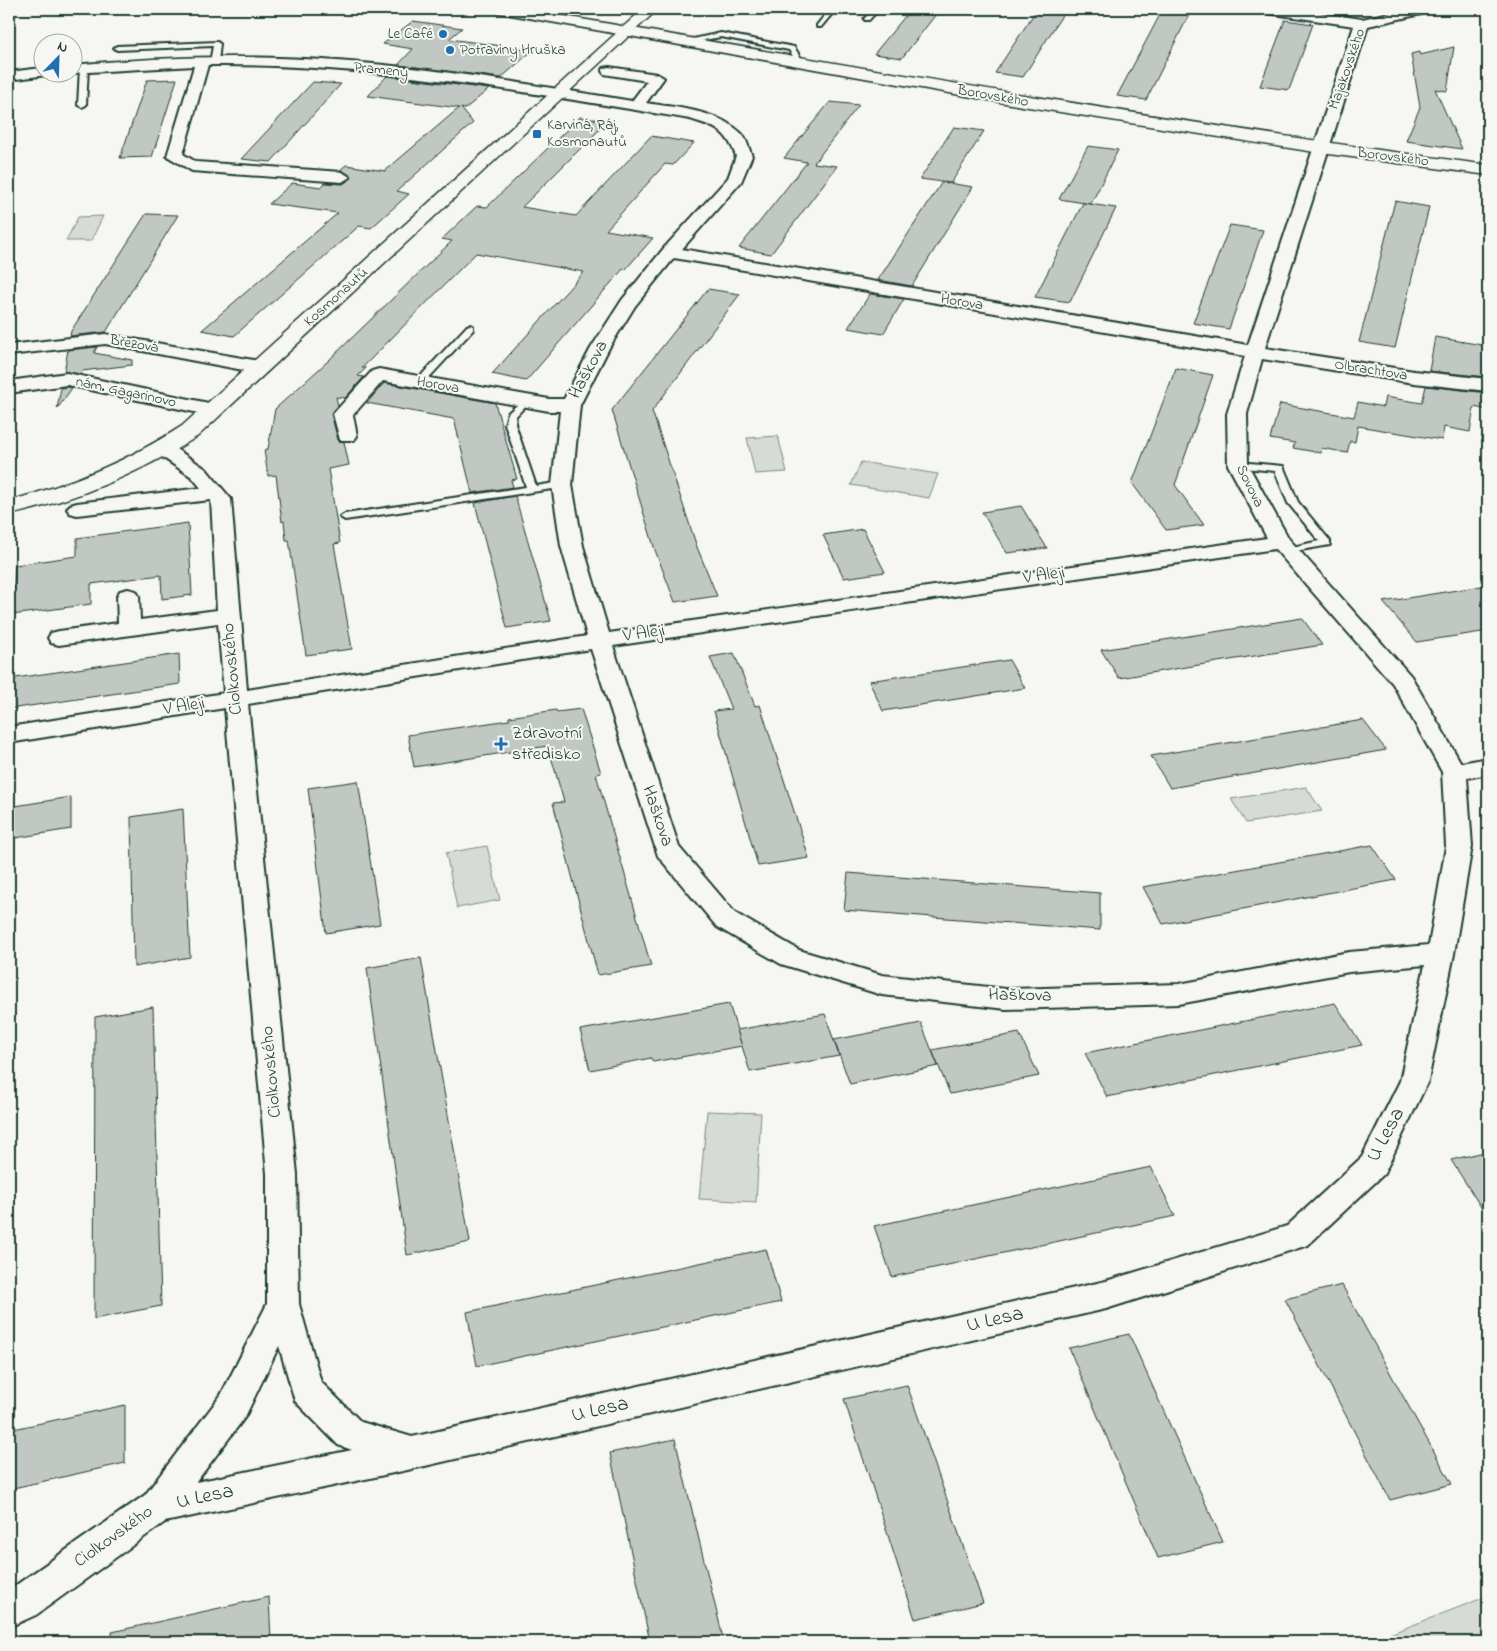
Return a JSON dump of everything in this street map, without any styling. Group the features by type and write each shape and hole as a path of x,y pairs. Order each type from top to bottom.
{"street":[{"name":"Borovského","path":"500,9 1022,102 1321,148 1488,170"},
{"name":"Kosmonautů","path":"9,508 110,476 163,449 190,431 651,9"},
{"path":"1267,9 1362,23"},
{"name":"Majakovského","path":"1321,148 1362,23 1425,9"},
{"path":"208,62 175,156 192,166 342,177"},
{"name":"Prameny","path":"82,69 208,62 262,62 374,68 558,94"},
{"path":"609,71 658,78 636,106"},
{"path":"9,76 32,73"},
{"name":"Haškova","path":"558,94 692,115 720,124 738,138 744,156 735,179 670,252 628,304 600,348 570,405 562,485 572,546 600,641 667,850 726,920 790,956 882,985 1006,999 1179,994 1349,962 1441,954"},
{"name":"Sovova","path":"1321,148 1255,352 1237,414 1238,465 1284,547 1403,681 1454,772"},
{"name":"Horova","path":"670,252 1255,352"},
{"name":"Březová","path":"9,350 105,339 259,368"},
{"name":"Olbrachtova","path":"1255,352 1414,377 1488,385"},
{"name":"Horova","path":"348,436 343,414 379,375 525,401 570,405"},
{"name":"nám. Gagarinovo","path":"9,387 67,379 213,410"},
{"name":"Ciolkovského","path":"9,1609 23,1602 157,1507 233,1406 283,1304 282,1174 228,615 221,499 198,473 163,449"},
{"path":"77,509 214,492"},
{"name":"V Aleji","path":"9,736 600,641 1284,547"},
{"path":"128,596 130,628"},
{"path":"59,638 228,615"},
{"path":"1454,772 1488,766"},
{"name":"U Lesa","path":"157,1507 412,1453 1106,1295 1296,1236 1373,1165 1414,1081 1441,954 1458,846 1454,772"},
{"path":"283,1304 308,1390 350,1434 412,1453"}],"lane":[{"path":"819,26 833,9"},
{"path":"867,19 876,9"},
{"path":"117,48 217,44 208,62"},
{"path":"79,82 82,106"},
{"path":"420,382 470,328"},
{"path":"525,401 511,415 510,424 532,490"},
{"path":"1238,465 1279,468 1293,503 1326,543 1284,547"},
{"path":"346,517 562,485"}],"shaded area":[{"path":"103,216 91,241 66,241 78,217"},
{"path":"778,436 787,472 755,474 747,438"},
{"path":"861,462 938,474 929,498 851,485"},
{"path":"1306,787 1322,811 1246,823 1231,799"},
{"path":"487,846 500,900 457,908 446,853"},
{"path":"707,1111 761,1113 756,1202 699,1199"},
{"path":"1488,1596 1488,1642 1369,1642"}],"building":[{"path":"911,9 940,9 902,58 874,54"},
{"path":"1037,9 1066,9 1023,77 995,73"},
{"path":"1163,9 1192,9 1146,100 1117,96"},
{"path":"1285,20 1313,24 1289,90 1260,86"},
{"path":"413,21 462,28 449,39 533,50 501,78 398,65 413,49 383,44"},
{"path":"1454,47 1447,91 1435,89 1462,149 1406,141 1420,107 1411,54 1419,52 1420,55"},
{"path":"387,76 489,89 465,109 461,108 473,123 397,191 409,194 371,228 359,226 234,336 202,330 338,213 269,204 292,183 321,187 325,183 343,184 352,178 340,170 346,165 385,171 459,108 368,96"},
{"path":"177,79 152,157 120,158 147,80"},
{"path":"313,82 341,84 271,162 241,159"},
{"path":"830,102 859,105 814,163 837,166 771,254 739,248 807,162 784,158"},
{"path":"580,117 608,121 522,207 576,216 651,136 694,143 673,165 665,164 606,230 653,238 625,270 623,269 526,381 492,374 584,272 476,253 362,368 366,368 358,376 364,377 345,398 336,397 338,406 331,414 338,440 344,442 349,465 328,469 340,543 334,544 352,649 306,655 289,540 286,540 284,521 282,522 276,475 268,476 264,450 268,449 275,409 328,361 452,241 442,239 477,206 487,207"},
{"path":"954,127 984,131 951,183 920,179"},
{"path":"1088,146 1118,150 1091,204 1059,199"},
{"path":"942,182 973,187 912,286 878,280"},
{"path":"1395,201 1429,207 1395,348 1359,342"},
{"path":"1083,203 1116,208 1070,302 1035,297"},
{"path":"146,214 178,215 106,332 70,336 71,331"},
{"path":"1230,225 1263,230 1229,329 1193,323"},
{"path":"708,289 740,294 652,411 697,547 717,596 675,602 655,550 612,410"},
{"path":"870,294 904,299 883,334 848,328"},
{"path":"1435,337 1488,346 1488,377 1429,371"},
{"path":"97,347 94,353 132,360 132,365 82,371 81,374 64,372 68,350"},
{"path":"1176,368 1213,375 1175,485 1204,525 1166,530 1132,483"},
{"path":"384,383 495,403 517,479 511,480 513,487 472,493 454,419 367,403"},
{"path":"1426,386 1488,393 1488,410 1474,407 1470,432 1444,427 1442,440 1358,426 1355,442 1350,441 1347,453 1322,448 1321,453 1293,448 1295,443 1270,439 1280,404 1354,417 1358,402 1383,407 1385,397 1422,403"},
{"path":"61,388 72,388 57,409"},
{"path":"515,496 551,621 507,628 475,503"},
{"path":"1021,506 1047,548 1007,553 982,512"},
{"path":"188,523 192,595 162,599 161,575 91,584 91,604 12,615 15,565 77,556 77,538"},
{"path":"863,529 885,572 844,578 823,535"},
{"path":"1488,585 1488,631 1417,642 1383,602"},
{"path":"1302,618 1322,645 1119,678 1101,650"},
{"path":"734,653 755,706 760,705 809,858 758,866 714,711 731,709 710,657"},
{"path":"179,654 180,684 9,709 9,679"},
{"path":"1009,660 1025,688 883,711 869,681"},
{"path":"581,709 601,773 596,774 651,966 598,975 553,803 564,802 548,746 414,767 408,735 509,720 509,717 556,710 557,712"},
{"path":"1363,720 1386,750 1170,788 1151,756"},
{"path":"358,781 380,924 326,933 308,788"},
{"path":"71,797 71,829 9,839 9,807"},
{"path":"183,809 190,957 134,967 131,817"},
{"path":"1372,845 1396,880 1163,924 1143,887"},
{"path":"848,873 1100,893 1100,930 844,910"},
{"path":"421,958 470,1242 407,1255 367,968"},
{"path":"1335,1003 1362,1045 1107,1097 1085,1053"},
{"path":"729,1004 742,1046 653,1062 651,1058 590,1070 580,1030"},
{"path":"153,1007 161,1306 94,1319 95,1017"},
{"path":"825,1014 839,1056 750,1072 737,1030"},
{"path":"921,1023 938,1066 850,1084 834,1040"},
{"path":"1019,1033 1039,1076 950,1094 932,1050"},
{"path":"1488,1151 1488,1218 1451,1160"},
{"path":"1151,1167 1175,1216 892,1277 874,1226"},
{"path":"766,1249 781,1302 477,1366 467,1312"},
{"path":"1342,1285 1452,1484 1390,1500 1285,1299"},
{"path":"1129,1334 1223,1542 1158,1558 1069,1348"},
{"path":"907,1385 983,1603 915,1619 844,1399"},
{"path":"125,1405 125,1463 9,1489 9,1430"},
{"path":"675,1439 724,1642 650,1642 610,1453"},
{"path":"269,1597 271,1642 113,1642 112,1632"}],"place":[{"name":"Le Café","path":"443,34"},
{"name":"Potraviny Hruška","path":"450,50"},
{"name":"Karviná, Ráj, Kosmonautů","path":"537,134"},
{"name":"Zdravotní středisko","path":"501,744"}]}
